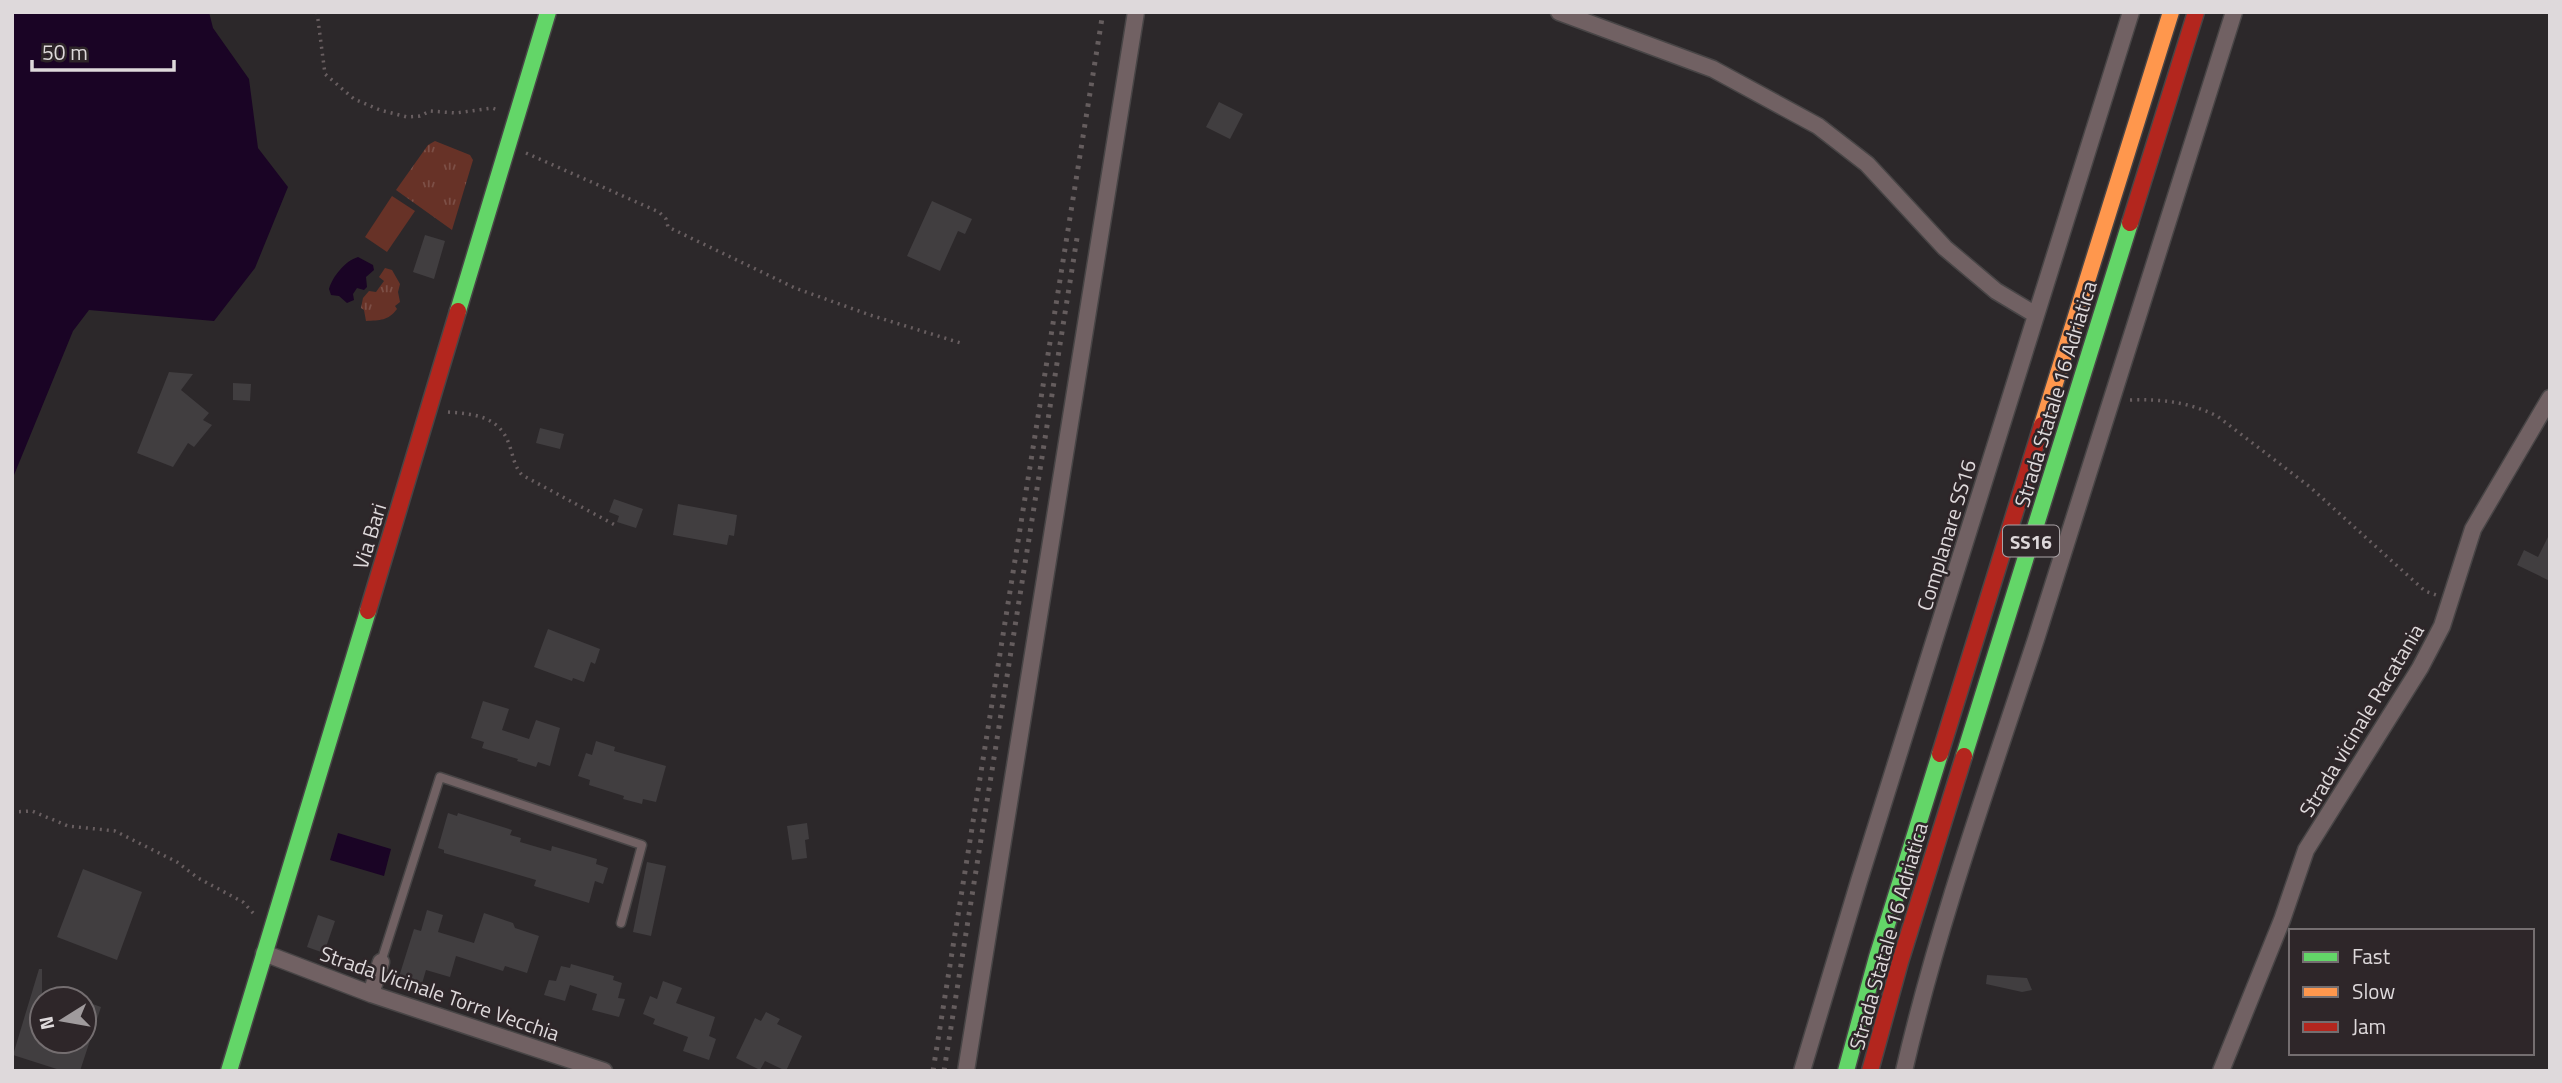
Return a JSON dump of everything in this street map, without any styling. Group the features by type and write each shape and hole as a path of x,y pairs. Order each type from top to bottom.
{"main road":[{"name":"Via Bari","path":"229,1071 548,12"},
{"name":"Strada Statale 16 Adriatica","path":"1846,1071 1877,957 2171,12"},
{"name":"Strada Statale 16 Adriatica","path":"1870,1071 1904,949 2196,12"}],"street":[{"path":"966,1071 1136,12"},
{"path":"1559,12 1713,69 1818,126 1867,164 1945,248 1996,291 2036,315"},
{"name":"Complanare SS16","path":"1802,1071 2131,12"},
{"path":"1904,1071 1961,869 2113,401 2234,12"},
{"name":"Strada vicinale Racatania","path":"2221,1071 2282,920 2306,850 2356,767 2397,708 2442,626 2473,529 2550,398"},
{"name":"Strada Vicinale Torre Vecchia","path":"264,953 372,994 604,1071"},
{"path":"372,994 381,962"}],"lane":[{"path":"381,962 440,777 642,845 621,923"}],"path":[{"path":"317,12 325,74 354,99 407,117 430,111 456,113 492,108 517,117"},
{"path":"507,148 534,155 659,212 666,219 668,227 794,288 964,344"},
{"path":"2113,401 2165,399 2203,409 2217,416 2310,487 2425,591 2451,601"},
{"path":"429,408 488,418 503,432 517,470 522,475 615,525"},
{"path":"12,812 32,811 68,826 116,831 177,862 198,878 243,902 261,920"}],"green space":[{"path":"435,141 470,155 473,160 452,230 396,190 428,145"},
{"path":"392,196 415,211 387,252 365,237"},
{"path":"385,268 392,270 400,284 400,302 395,306 397,309 394,313 387,318 366,321 361,308 363,298 369,291 376,292 384,281 379,277"}],"shaded area":[{"path":"12,12 209,12 213,28 249,79 258,148 288,187 255,268 214,321 89,310 73,331 12,480"},
{"path":"358,257 373,265 374,270 366,277 367,287 364,290 357,288 353,294 354,300 347,303 339,296 331,295 329,289 340,270"},
{"path":"338,833 391,849 384,876 330,860"}],"building":[{"path":"1219,102 1243,114 1230,139 1206,127"},
{"path":"932,201 972,219 965,234 958,231 940,271 907,256"},
{"path":"425,235 445,241 434,279 413,272"},
{"path":"169,372 193,374 181,390 209,413 203,420 212,425 194,447 188,443 173,467 137,453"},
{"path":"233,383 251,384 250,401 233,400"},
{"path":"540,428 564,434 560,449 536,443"},
{"path":"614,499 643,509 636,528 617,522 619,516 609,512"},
{"path":"678,504 737,515 734,536 729,535 727,545 673,535"},
{"path":"2550,533 2550,581 2517,565 2524,550 2538,557"},
{"path":"548,629 600,649 595,664 591,662 584,682 573,678 572,681 534,667"},
{"path":"483,701 509,709 502,730 529,739 536,720 560,728 550,766 538,762 536,767 517,761 518,759 482,748 484,742 471,738"},
{"path":"596,741 615,747 614,751 666,766 656,802 643,799 642,804 623,799 624,796 589,785 590,780 578,776 586,753 592,755"},
{"path":"448,813 457,816 458,813 512,830 510,835 521,838 520,842 551,851 552,846 597,859 596,864 608,868 603,884 595,881 589,903 534,886 536,880 444,853 444,850 438,848"},
{"path":"807,823 807,858 792,860 787,826"},
{"path":"647,862 666,866 651,936 633,932"},
{"path":"83,869 142,892 117,960 57,937"},
{"path":"427,910 443,915 438,932 474,943 484,913 539,936 527,973 505,966 503,971 456,956 450,977 426,970 421,987 398,980 414,929 421,931"},
{"path":"318,915 335,921 324,953 307,947"},
{"path":"571,964 614,976 613,980 622,983 618,998 625,999 619,1017 592,1010 597,994 570,985 565,1001 544,995 549,980 556,981 561,966 570,968"},
{"path":"39,969 42,969 42,985 34,985"},
{"path":"1987,975 2027,978 2032,990 2022,992 1986,984"},
{"path":"663,981 682,988 676,1003 715,1017 709,1036 716,1039 709,1060 683,1051 688,1037 653,1024 655,1019 643,1014 650,996 657,999"},
{"path":"28,1005 28,1055 85,1055 80,1071 63,1071 13,1055"},
{"path":"766,1012 780,1019 777,1024 802,1036 786,1071 765,1061 760,1070 736,1058 755,1018 761,1021"}],"railway":[{"path":"933,1071 1103,12"},
{"path":"944,1071 1077,238"}],"traffic: fast":[{"path":"458,311 548,12"},
{"path":"1964,756 2130,223"},
{"path":"229,1071 368,611"},
{"path":"1846,1071 1877,957 1940,754"}],"traffic: slow":[{"path":"2042,425 2171,12"}],"traffic: jam":[{"path":"2130,223 2196,12"},
{"path":"368,611 458,311"},
{"path":"1940,754 2042,425"},
{"path":"1870,1071 1900,962 1964,756"}]}
